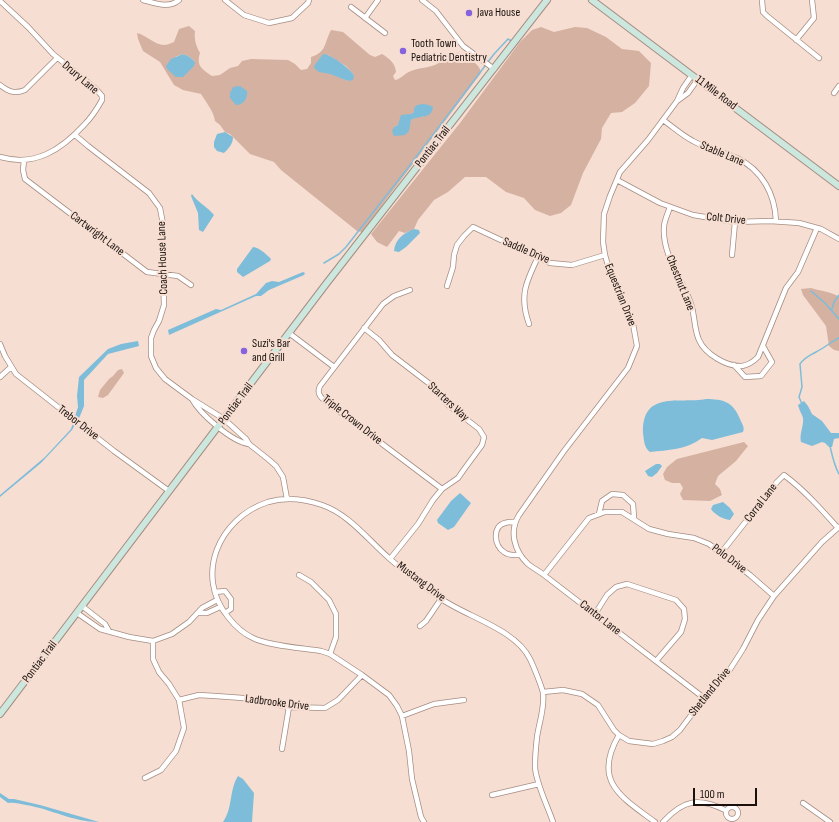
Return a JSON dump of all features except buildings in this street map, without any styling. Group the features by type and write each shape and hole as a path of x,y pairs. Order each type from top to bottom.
{"main road":[{"name":"Pontiac Trail","path":"0,714 289,333 547,0"},
{"name":"11 Mile Road","path":"592,0 839,186"}],"street":[{"path":"143,0 163,5 177,2 179,0"},
{"path":"225,0 244,15 269,23 292,18 308,3 309,0"},
{"path":"365,18 378,0"},
{"path":"422,0 436,11 463,46 494,69"},
{"path":"762,0 764,12 767,16 819,58"},
{"path":"796,40 814,18 812,0"},
{"name":"Drury Lane","path":"0,1 28,27 57,58 96,89 102,96 100,105 75,135"},
{"path":"351,7 385,33"},
{"name":"Drury Lane","path":"0,85 13,92 25,90 57,58"},
{"name":"Equestrian Drive","path":"514,522 564,451 628,368 637,346 633,324 609,269 605,255 602,242 604,214 620,172 663,120 677,101 683,88 692,75"},
{"name":"Equestrian Drive","path":"677,101 688,93 698,79"},
{"path":"834,93 839,86"},
{"name":"Stable Lane","path":"663,120 693,141 745,162 755,170 770,191 775,208 776,221"},
{"path":"0,157 24,160 41,157 62,147 75,135"},
{"name":"Coach House Lane","path":"75,135 149,193 160,208 163,218 162,275 164,305 152,338 151,356 156,368 160,374 192,399 224,419 246,439 249,444"},
{"name":"Cartwright Lane","path":"24,160 22,170 25,179 147,272 178,276 191,285"},
{"name":"Colt Drive","path":"617,180 670,207 694,215 735,222 776,221 799,223 816,228 839,239"},
{"name":"Chestnut Lane","path":"670,207 664,226 664,239 670,258 691,304 699,341 707,351 720,360 742,366 751,363 758,357 786,288 798,272 816,228"},
{"path":"732,255 735,222"},
{"name":"Saddle Drive","path":"447,286 453,267 457,245 473,227 550,262 572,265 605,255"},
{"path":"529,324 525,314 524,300 526,282 538,257"},
{"name":"Triple Crown Drive","path":"410,290 388,300 383,304 334,367 319,389 320,397 442,489"},
{"name":"Starters Way","path":"364,328 379,340 392,356 435,388 448,405 479,429 484,437 482,445 458,478 442,489 433,500 418,524 390,559"},
{"path":"289,333 334,367"},
{"name":"Trebor Drive","path":"0,344 16,374 169,491"},
{"name":"Chestnut Lane","path":"734,364 745,377 761,376 772,362 763,346"},
{"path":"0,377 11,367"},
{"name":"Coach House Lane","path":"192,399 196,407 218,427 242,444 249,444"},
{"path":"249,444 276,466 283,477 287,499"},
{"name":"Corral Lane","path":"722,553 777,482 784,476 794,482 838,527"},
{"name":"Polo Drive","path":"599,514 602,501 612,494 623,495 633,504 634,518"},
{"name":"Mustang Drive","path":"402,716 389,695 362,674 330,654 321,651 265,642 253,638 241,631 220,608 216,600 212,578 217,547 234,523 252,508 269,502 287,499 321,504 337,511 404,571 441,599 499,630 521,646 530,658 543,692 537,737 535,768 539,784 553,822"},
{"name":"Polo Drive","path":"544,575 589,518 605,512 622,512 634,518 649,529 694,538 709,544 774,596"},
{"name":"Cantor Lane","path":"514,522 505,522 496,530 499,548 504,553 519,555 529,565 704,698"},
{"path":"514,522 514,543 519,555"},
{"name":"Shetland Drive","path":"619,735 629,741 653,744 672,737 680,730 704,698 727,674 743,650 758,620 774,596 822,542 838,527"},
{"path":"299,575 311,582 329,600 336,614 336,637 330,654"},
{"path":"595,614 607,595 616,587 627,584 676,600 684,609 685,619 681,632 656,661"},
{"path":"215,592 225,592 231,599 231,609 225,613"},
{"path":"420,626 426,621 441,599"},
{"path":"77,613 100,629 129,637 153,641 172,634 189,622 202,608 216,600"},
{"path":"82,606 105,624 109,631"},
{"path":"198,613 207,613 220,608"},
{"path":"144,778 161,770 176,751 184,728 179,700 170,684 159,672 153,659 153,641"},
{"name":"Ladbrooke Drive","path":"179,700 198,695 243,698 289,706 325,708 338,700 362,674"},
{"path":"543,692 563,690 582,694 598,705 619,735 612,746 608,759 611,781 618,793 655,822"},
{"path":"424,822 412,779 409,751 402,716 434,704 464,700"},
{"path":"282,749 289,706"},
{"path":"492,795 539,784"},
{"path":"663,822 671,813 682,806 698,802 711,803 725,810"},
{"path":"803,803 830,822"}],"shaded area":[{"path":"189,26 195,31 197,48 200,53 199,64 212,76 220,75 230,68 238,66 242,61 251,59 288,60 301,70 307,69 311,63 311,57 323,50 331,30 343,32 370,55 375,57 382,54 395,66 396,72 393,76 395,80 411,71 435,65 456,53 460,53 470,59 479,67 481,73 362,232 357,231 281,170 274,162 250,154 215,121 201,94 183,90 174,85 160,62 143,51 138,39 137,33 161,45 166,45 174,42 179,29","holes":["183,54 190,57 195,62 175,57","328,55 346,66 354,75 348,81 330,73 324,73","414,112 424,117 415,117 411,120 409,125 394,127"]},
{"path":"541,27 554,32 575,27 587,28 606,37 622,49 639,51 651,63 649,86 635,103 622,112 611,113 602,128 601,139 583,173 571,205 561,213 550,216 535,210 524,198 506,192 486,177 465,177 448,192 434,200 418,220 414,229 405,233 399,231 387,247 377,242 371,234 460,123 520,42 532,30"},
{"path":"811,288 839,297 839,351 834,350 829,346 826,326 803,295 801,289"},
{"path":"122,369 124,373 108,395 103,398 98,397 100,390 109,379 118,370"},
{"path":"744,442 748,446 736,461 718,476 715,484 720,489 722,495 710,501 683,500 680,494 683,488 680,483 672,483 665,480 663,474 667,467 677,459"}],"water":[{"path":"183,54 190,57 195,62 194,66 183,77 176,77 167,69 166,66 171,59"},
{"path":"323,54 335,59 348,68 354,75 353,80 348,81 330,74 319,72 315,69 314,66"},
{"path":"240,86 247,91 247,97 243,103 236,105 230,98 230,93 233,87"},
{"path":"423,104 433,107 430,114 411,120 409,131 405,135 394,136 392,131 394,127 398,125 401,115 411,114 414,112 414,108 417,105"},
{"path":"225,132 233,137 233,139 229,148 224,153 217,151 214,147 214,142 217,134"},
{"path":"192,194 214,215 203,232 199,230 198,213 191,196"},
{"path":"414,229 419,230 420,233 399,252 394,251 398,240 407,232"},
{"path":"253,247 265,253 271,259 243,277 237,272 237,269"},
{"path":"303,272 305,273 304,275 269,290 261,296 256,296 169,335 168,330 216,309 221,310 256,294 266,283 272,281 279,282"},
{"path":"138,341 139,346 108,354 84,380 84,406 72,430 41,463 0,497 0,495 45,457 71,429 78,407 77,396 79,377 108,349 121,344"},
{"path":"706,399 723,401 731,405 742,424 744,429 743,432 712,440 702,438 690,445 677,449 650,452 648,450 643,433 644,419 649,410 655,405 664,402"},
{"path":"804,401 812,414 822,421 831,433 839,433 839,438 834,439 832,447 829,447 822,442 812,446 801,442 803,418 798,405"},
{"path":"656,464 660,464 662,466 652,477 648,476 645,471"},
{"path":"460,493 471,503 454,527 448,530 438,523 437,520 451,501"},
{"path":"723,502 734,514 730,520 719,516 711,509 713,505"},
{"path":"238,776 243,779 254,793 252,822 223,822 228,811 233,787"},
{"path":"0,793 9,799 40,805 99,822 80,820 35,807 8,803 0,797"}],"waterway":[{"path":"324,263 339,254 346,247 494,54 508,39 513,42"},
{"path":"811,291 825,303 839,319"},
{"path":"832,309 834,302 839,295"},
{"path":"802,404 799,397 802,387 800,364 807,357 839,338"},
{"path":"830,446 834,464 839,474"}],"place":[{"name":"Java House","path":"469,13"},
{"name":"Tooth Town Pediatric Dentistry","path":"403,51"},
{"name":"Suzi's Bar and Grill","path":"244,351"}]}
